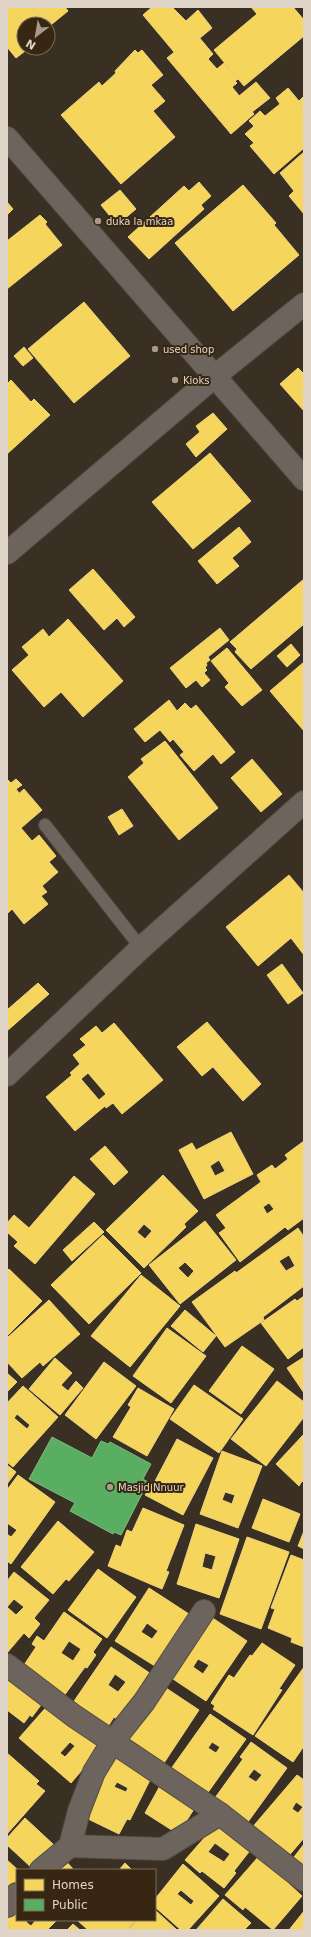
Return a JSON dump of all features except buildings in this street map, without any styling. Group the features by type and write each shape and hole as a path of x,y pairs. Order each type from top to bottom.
{"street":[{"path":"7,138 304,479"},
{"path":"7,553 215,376 304,304"},
{"path":"7,1074 141,948 304,802"},
{"path":"42,1869 70,1846 78,1811 94,1772 113,1742 144,1702 161,1674 204,1611"},
{"path":"7,1664 74,1716 220,1814 280,1859 304,1880"},
{"path":"70,1846 163,1849 220,1814"},
{"path":"7,1906 16,1895"}],"lane":[{"path":"45,825 141,948"}],"place":[{"name":"duka la mkaa","path":"98,221"},
{"name":"used shop","path":"155,349"},
{"name":"Kioks","path":"175,380"},
{"name":"Masjid Nnuur","path":"110,1487"}]}
